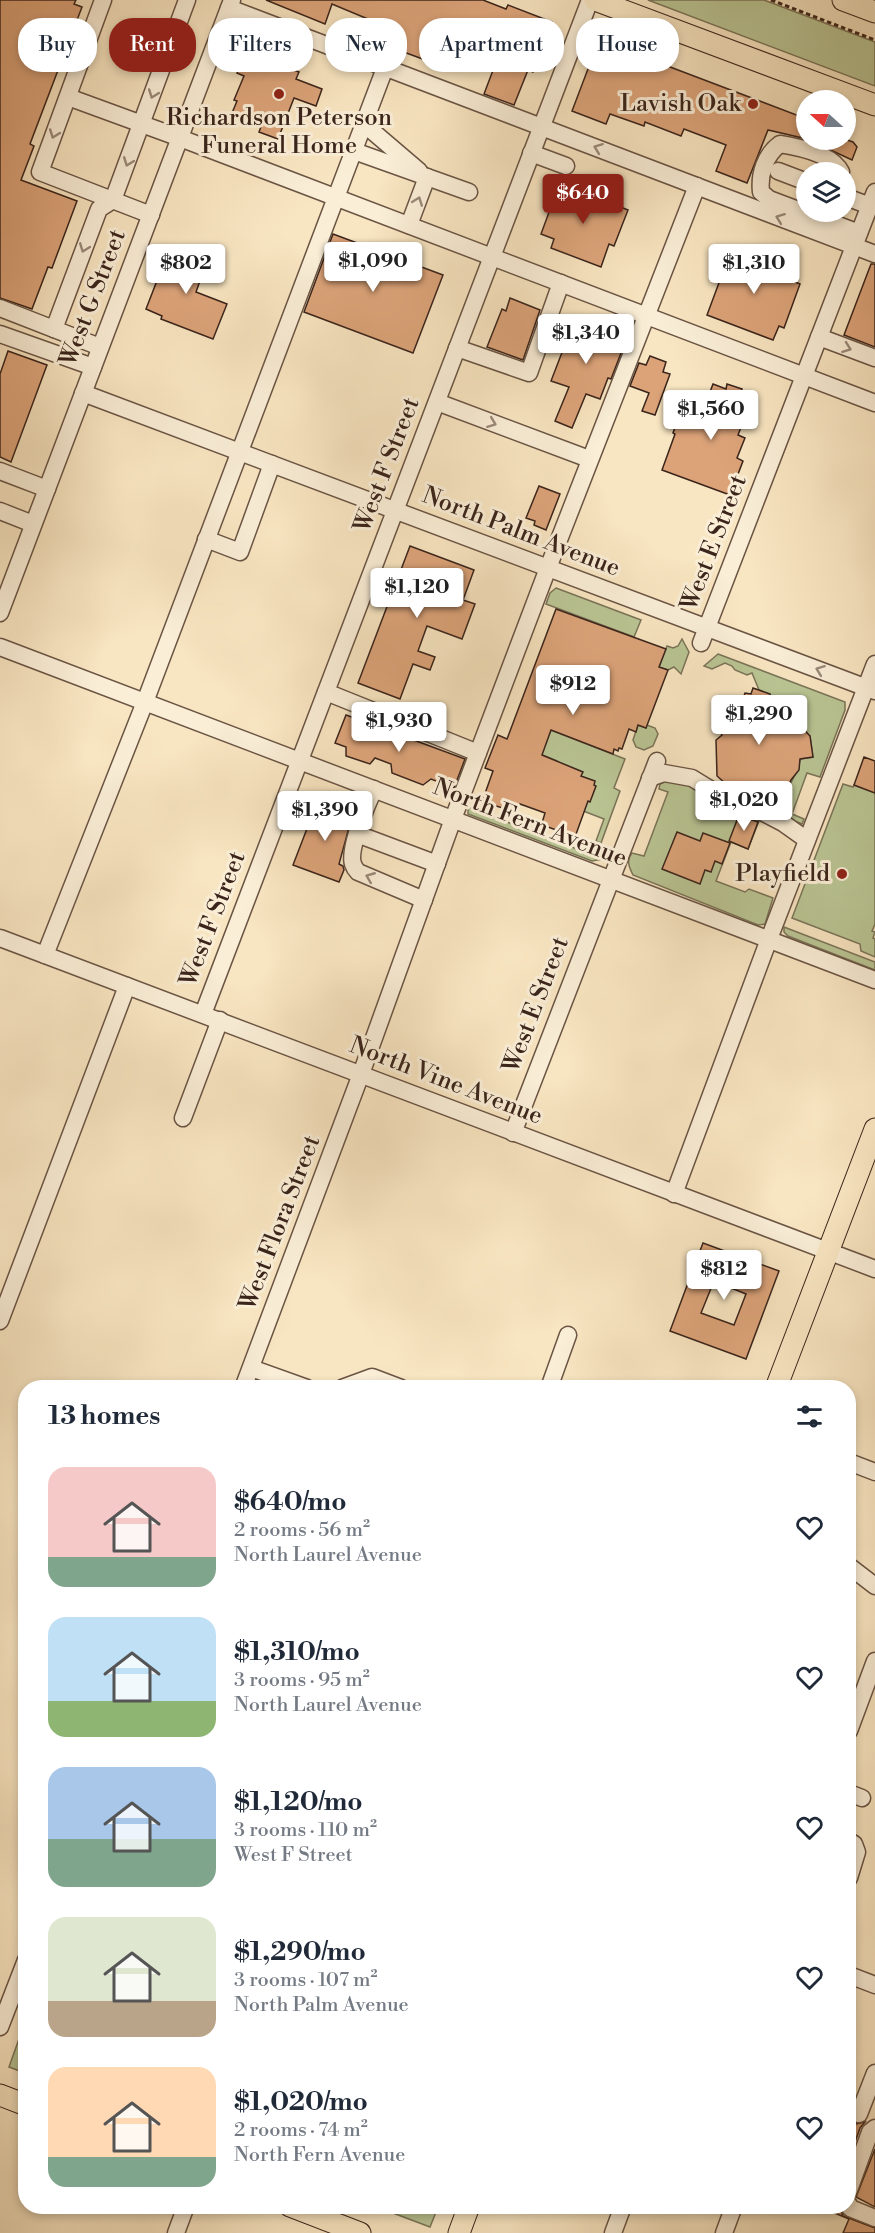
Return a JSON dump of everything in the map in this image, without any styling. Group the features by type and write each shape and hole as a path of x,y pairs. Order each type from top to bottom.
{"main road":[{"path":"595,0 875,105"},
{"path":"843,0 875,12"},
{"path":"779,1380 875,1129"},
{"path":"0,2096 18,2102"},
{"path":"311,2214 360,2233"},
{"path":"459,2233 466,2214"}],"street":[{"path":"104,0 40,172 151,214"},
{"path":"54,329 99,209 113,200 187,0"},
{"name":"West F Street","path":"203,1014 590,0"},
{"path":"230,4 325,43"},
{"name":"West G Street","path":"0,613 230,4"},
{"path":"45,955 145,702 384,72"},
{"path":"396,72 697,186 857,240"},
{"path":"68,97 337,197 875,403"},
{"path":"364,124 427,177"},
{"path":"796,212 769,200 761,192 760,180 770,152 780,144 835,162"},
{"path":"354,151 469,192"},
{"path":"531,153 566,166"},
{"path":"778,171 796,178"},
{"path":"409,225 427,177"},
{"name":"West Flora Street","path":"246,1380 362,1074 453,819 589,459 697,186"},
{"path":"856,198 872,199"},
{"name":"West E Street","path":"704,635 872,199"},
{"path":"817,222 857,240 875,254"},
{"path":"457,348 529,373 561,283"},
{"path":"0,308 100,346"},
{"path":"0,334 93,367"},
{"path":"819,337 875,358"},
{"name":"North Palm Avenue","path":"83,393 548,568 704,635 871,689"},
{"path":"437,402 589,459"},
{"path":"206,539 240,552 272,464"},
{"path":"0,471 47,489"},
{"path":"0,511 33,524"},
{"name":"North Fern Avenue","path":"0,647 875,980"},
{"path":"674,1194 807,840 871,689 875,664"},
{"path":"326,692 478,753"},
{"name":"West E Street","path":"513,1133 657,761"},
{"path":"650,778 664,773 692,778 731,802 760,811 783,823 807,840"},
{"path":"374,789 357,834 352,863 358,872 424,900"},
{"path":"357,834 437,864"},
{"name":"North Vine Avenue","path":"0,938 875,1269"},
{"path":"0,1321 127,986"},
{"path":"183,1118 220,1020"},
{"path":"552,1380 568,1335"},
{"path":"250,1368 284,1380"},
{"path":"364,1380 372,1377 380,1380"},
{"path":"856,1465 875,1472"},
{"path":"856,1571 875,1586"},
{"path":"856,1712 875,1661"},
{"path":"856,1978 875,1985"},
{"path":"0,2027 18,1981"},
{"path":"859,2114 875,2073"},
{"path":"856,2171 870,2132 875,2128"},
{"path":"856,2210 875,2218"},
{"path":"176,2233 183,2214"},
{"path":"613,2233 620,2214"},
{"path":"724,2233 731,2214"}],"path":[{"path":"771,0 875,40"}],"green space":[{"path":"648,0 764,0 875,42 875,86"},
{"path":"556,588 641,620 634,637 546,604 550,593"},
{"path":"682,639 689,652 681,674 674,667 668,670 659,667 667,646 673,648 678,646"},
{"path":"718,654 845,702 845,710 820,777 807,773 792,814 804,819 802,824 732,795 741,784 751,793 776,795 786,793 800,759 813,757 810,736 783,708 776,709 770,694 759,690 752,673 747,675 725,663 712,669 704,666"},
{"path":"638,725 655,728 658,734 653,746 644,750 636,747 633,740"},
{"path":"551,730 625,759 614,788 620,791 601,843 596,841 604,819 555,800 545,791 557,761 530,750 541,731 549,735"},
{"path":"667,780 682,782 759,821 748,849 731,842 716,881 745,892 749,889 773,898 765,924 758,925 633,875 629,866 629,858 632,853 644,856 668,792 659,789 660,784"},
{"name":"Playfield","path":"843,784 853,787 854,785 875,793 875,924 872,931 875,932 873,938 875,939 875,957 861,951 860,944 792,918"},
{"path":"468,807 603,859 592,861 468,814"},
{"path":"784,927 875,962 875,970 788,936 784,932"},
{"path":"18,2042 18,2070 9,2067"},
{"path":"396,2214 435,2214 430,2227"}],"building":[{"path":"0,0 76,0 74,4 82,7 78,18 18,18 18,72 57,72 30,144 34,146 21,180 77,201 52,268 48,267 32,309 0,298"},
{"path":"266,0 483,0 506,9 508,5 542,18 419,18 419,58 407,53 407,18 366,18 332,4 327,18 325,18 325,24"},
{"path":"679,70 796,115 796,136 768,130 747,183 716,171 726,145 684,129 681,136 645,122 644,126 610,114 606,124 572,111 587,72"},
{"name":"Richardson Peterson Funeral Home","path":"299,72 296,79 322,89 316,106 294,98 278,139 259,132 262,124 232,113 237,101 234,100 244,76 237,73"},
{"path":"492,72 527,72 514,105 484,94"},
{"path":"830,150 856,150 852,160"},
{"path":"562,184 628,210 614,246 609,244 601,267 551,248 554,239 541,234 555,196 558,197"},
{"path":"333,234 443,275 413,353 304,312"},
{"path":"174,245 208,258 196,292 227,304 213,339 161,319 162,316 146,309"},
{"path":"729,249 798,275 795,282 800,284 784,328 779,326 773,340 707,315"},
{"path":"871,264 875,264 875,347 844,335"},
{"path":"510,298 540,310 523,360 487,347 502,309 506,311"},
{"path":"576,316 628,335 611,379 608,378 600,399 586,394 572,428 555,421 569,387 551,381"},
{"path":"8,351 47,365 11,462 0,457 0,374"},
{"path":"650,356 666,362 663,372 670,374 655,415 642,411 649,393 630,386 639,363 646,365"},
{"path":"713,384 726,389 727,384 742,389 740,394 752,399 738,435 745,438 737,458 743,461 730,495 662,470 680,414 699,421"},
{"path":"539,486 560,494 546,530 534,525 535,521 526,518"},
{"path":"410,546 474,570 463,600 475,604 462,639 427,626 418,651 435,657 430,670 413,664 400,699 358,683"},
{"path":"556,609 666,649 659,667 668,670 646,728 638,725 636,732 629,729 622,749 619,748 618,751 614,749 613,754 551,730 542,755 583,772 581,776 595,781 596,786 575,837 542,823 545,813 520,804 517,812 482,802 493,771 485,768 498,735 507,739"},
{"path":"753,688 770,694 776,709 783,708 810,736 813,757 800,759 799,770 791,780 786,793 773,797 758,792 735,792 717,776 716,740 722,735 714,718 720,703 732,708 735,701 745,693 751,694"},
{"path":"346,715 360,720 364,719 380,725 381,728 465,759 454,788 431,779 423,785 392,773 391,764 375,758 370,764 346,756 346,747 335,743"},
{"path":"864,757 875,761 875,793 854,785"},
{"path":"318,800 353,813 339,864 344,870 339,882 293,865"},
{"path":"739,815 758,822 748,849 729,841"},
{"path":"677,832 700,841 703,833 730,843 722,864 715,861 711,872 705,870 700,884 662,869"},
{"path":"703,1243 779,1271 746,1359 670,1331","holes":["714,1281 746,1294 734,1325 701,1313"]},
{"path":"865,2122 856,2139 856,2124"},
{"path":"875,2149 875,2207 856,2197"},
{"path":"837,2214 875,2228 875,2233 843,2233 849,2219"}],"place":[{"name":"Richardson Peterson Funeral Home","path":"279,94"},
{"name":"Lavish Oak","path":"753,104"},
{"name":"Playfield","path":"842,874"}]}
